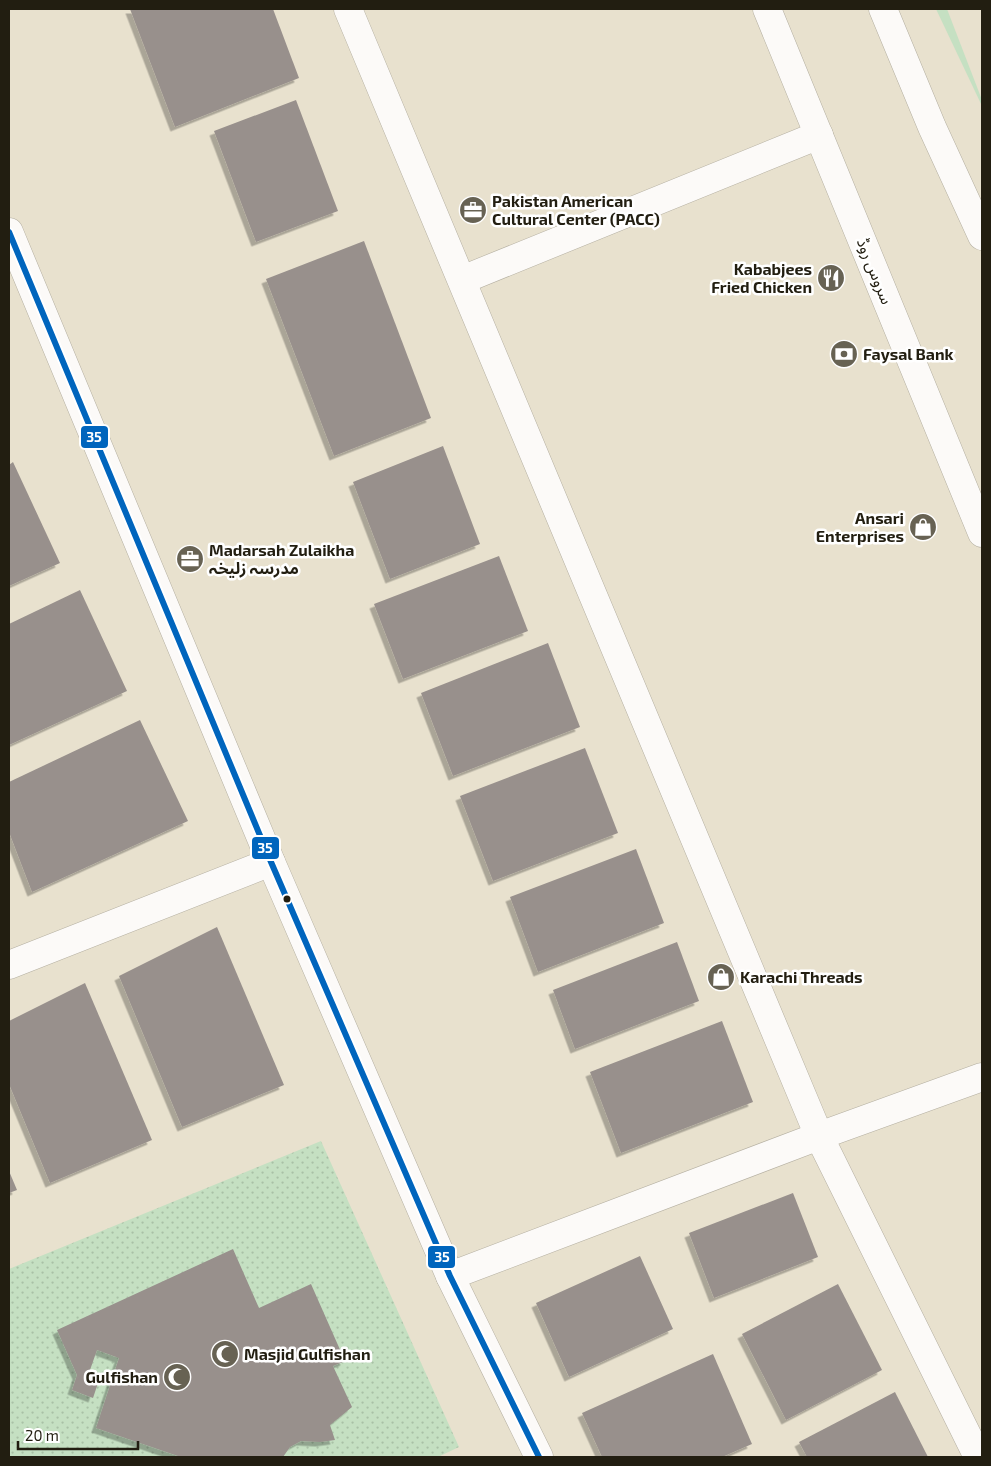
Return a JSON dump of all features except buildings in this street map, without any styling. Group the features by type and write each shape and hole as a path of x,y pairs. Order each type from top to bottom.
{"main road":[{"path":"348,9 819,1136 978,1457"},
{"name":"سروس روڈ","path":"767,9 982,533"},
{"path":"883,9 932,127 977,225 982,259"},
{"path":"462,280 819,135"},
{"path":"9,232 272,862 450,1276 539,1457"},
{"path":"9,965 272,862"},
{"path":"450,1276 819,1136 982,1077"}],"green space":[{"path":"936,9 947,9 982,100 982,106"},
{"path":"321,1141 459,1447 438,1457 9,1457 9,1269"}],"transit line":[{"name":"35","path":"9,232 271,862 450,1276 539,1457"}],"place":[{"name":"Pakistan American Cultural Center (PACC)","path":"473,210"},
{"name":"Kababjees Fried Chicken","path":"831,278"},
{"name":"Faysal Bank","path":"844,354"},
{"name":"Ansari Enterprises","path":"923,527"},
{"name":"Madarsah Zulaikha مدرسہ زلیخہ","path":"190,559"},
{"name":"Karachi Threads","path":"721,977"},
{"name":"Masjid Gulfishan","path":"225,1354"},
{"name":"Gulfishan","path":"177,1377"}]}
